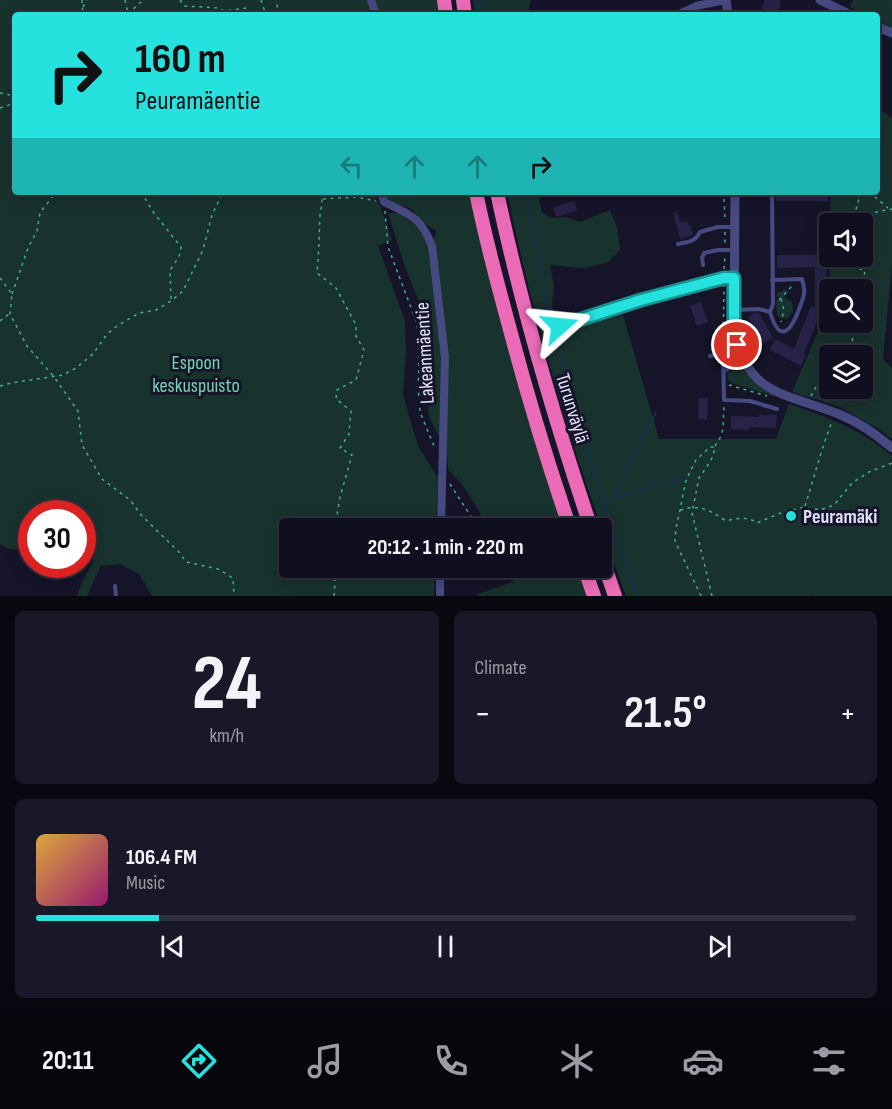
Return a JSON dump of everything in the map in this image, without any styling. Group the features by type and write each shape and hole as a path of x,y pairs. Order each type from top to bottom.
{"highway":[{"name":"Turunväylä","path":"478,195 488,246 517,358 567,518"},
{"name":"Turunväylä","path":"498,195 507,242 536,352 588,518"},
{"path":"588,578 594,596"},
{"path":"609,578 615,596"}],"street":[{"path":"683,12 696,6 726,0"},
{"path":"820,0 845,12"},
{"path":"382,195 384,202"},
{"path":"735,195 734,332 744,361 753,375 775,393 843,416 865,428 892,448"},
{"name":"Lakeanmäentie","path":"384,202 413,215 429,236 432,246 445,357 441,518"},
{"path":"560,326 641,300 724,278 734,278"},
{"path":"440,578 440,596"}],"lane":[{"path":"772,195 772,280 772,303 770,312 775,326 785,331 794,323 804,296 802,279 772,280"},
{"path":"678,244 696,239 700,232 734,226"},
{"path":"703,265 704,253 734,250"},
{"path":"734,310 759,309 770,312"},
{"path":"710,356 723,354 724,400 750,401 777,409"},
{"path":"724,371 744,361"},
{"path":"115,586 116,596"}],"path":[{"path":"82,0 83,12"},
{"path":"83,7 87,0"},
{"path":"131,12 143,0"},
{"path":"180,0 184,6 219,8 224,11 247,8 250,12"},
{"path":"54,195 40,213 37,231 28,248 12,294 10,314 27,346 54,377 78,411 82,445 102,479 130,500 142,516 186,562 218,569 233,578 234,596"},
{"path":"143,195 181,247 179,257 170,270 171,301"},
{"path":"0,386 63,375 93,354 107,334 117,326 139,313 156,310 183,291 203,250 212,215 222,195"},
{"path":"321,195 323,200 320,213 317,273 336,288 356,325 356,336 364,350 356,380 337,390 336,399 351,411 349,434 340,448 352,455 337,518"},
{"path":"855,213 859,195"},
{"path":"873,195 891,209"},
{"path":"323,200 356,197 384,202 388,247 416,321 420,340 418,388 420,412 442,462"},
{"path":"873,216 876,212 891,209"},
{"path":"857,267 865,271 864,279"},
{"path":"0,278 12,294"},
{"path":"772,303 778,302 789,291 794,279"},
{"path":"775,326 782,322 784,310 781,299"},
{"path":"0,321 10,314"},
{"path":"808,404 819,384"},
{"path":"712,596 692,513 699,478 713,456 723,429 724,400"},
{"path":"804,507 822,446 834,418"},
{"path":"701,596 675,541 675,528 681,510 686,480 696,460 710,447 715,446"},
{"path":"681,510 693,506 710,511 726,521 751,518 757,523 804,507 820,510 834,506 852,483 869,472 892,463"},
{"path":"448,479 472,518"},
{"path":"334,596 335,578"}],"green space":[{"name":"Espoon keskuspuisto","path":"0,0 370,0 373,12 12,12 12,195 376,195 392,240 378,246 405,321 406,353 403,395 418,446 438,478 436,518 279,518 279,578 435,578 434,596 152,596 139,574 120,564 101,566 96,577 96,500 18,500 18,549 8,548 0,544"},
{"path":"374,0 438,0 440,12 377,12"},
{"path":"473,0 531,0 528,12 475,12"},
{"path":"853,0 892,0 892,28 880,22 880,12 860,12 850,7"},
{"path":"880,109 892,118 892,264 883,359 892,368 892,439 840,407 792,392 819,329 819,333 873,333 873,279 830,279 830,267 873,267 873,213 830,213 831,195 880,195"},
{"path":"384,195 472,195 561,518 482,518 459,481 448,470 447,452 429,417 426,391 429,351 426,318 405,267 388,213 399,213 417,227 431,248 436,231 420,220 411,209 388,200"},
{"path":"508,195 539,195 542,213 552,218 566,217 580,222 610,210 617,227 620,250 607,263 582,268 550,265 554,287 552,304 560,331 623,315 659,439 776,439 789,404 830,419 881,447 892,456 892,596 626,596 612,556 612,518 598,518 574,447 531,294"},
{"path":"726,283 730,283 730,332 739,360 730,365 726,363"},
{"path":"786,289 788,293 784,297 791,301 793,309 786,319 777,315 776,301 780,298 777,293"},
{"path":"743,367 774,395 731,383 727,374"},
{"name":"Espoon keskuspuisto","path":"84,578 95,578 87,596 77,596"},
{"path":"512,578 582,578 589,596 478,596 478,594 513,582"}],"building":[{"path":"765,0 781,0 778,12 766,12 761,9"},
{"path":"776,195 828,195 828,201 776,201"},
{"path":"574,201 577,210 556,217 554,207"},
{"path":"677,212 681,223 687,221 691,226 693,235 680,239 673,213"},
{"path":"777,255 819,255 819,267 827,267 827,279 819,279 819,316 801,366 770,350 775,339 794,349 811,306 815,308 815,267 777,268"},
{"path":"701,302 708,322 697,326 690,306"},
{"path":"759,313 773,338 763,343 748,317"},
{"path":"699,398 708,398 707,420 698,419"},
{"path":"759,415 777,415 776,428 731,429 731,416 759,417"}],"waterway":[{"path":"475,0 480,9"},
{"path":"481,12 480,9 487,0"},
{"path":"528,195 546,305 603,504"},
{"path":"613,498 656,412"},
{"path":"629,577 631,576 603,504 685,477"},
{"path":"631,576 638,596"}],"place":[{"name":"Peuramäki","path":"791,516"}],"route":[{"path":"560,326 641,300 724,278 734,278 734,332 737,345"}]}
